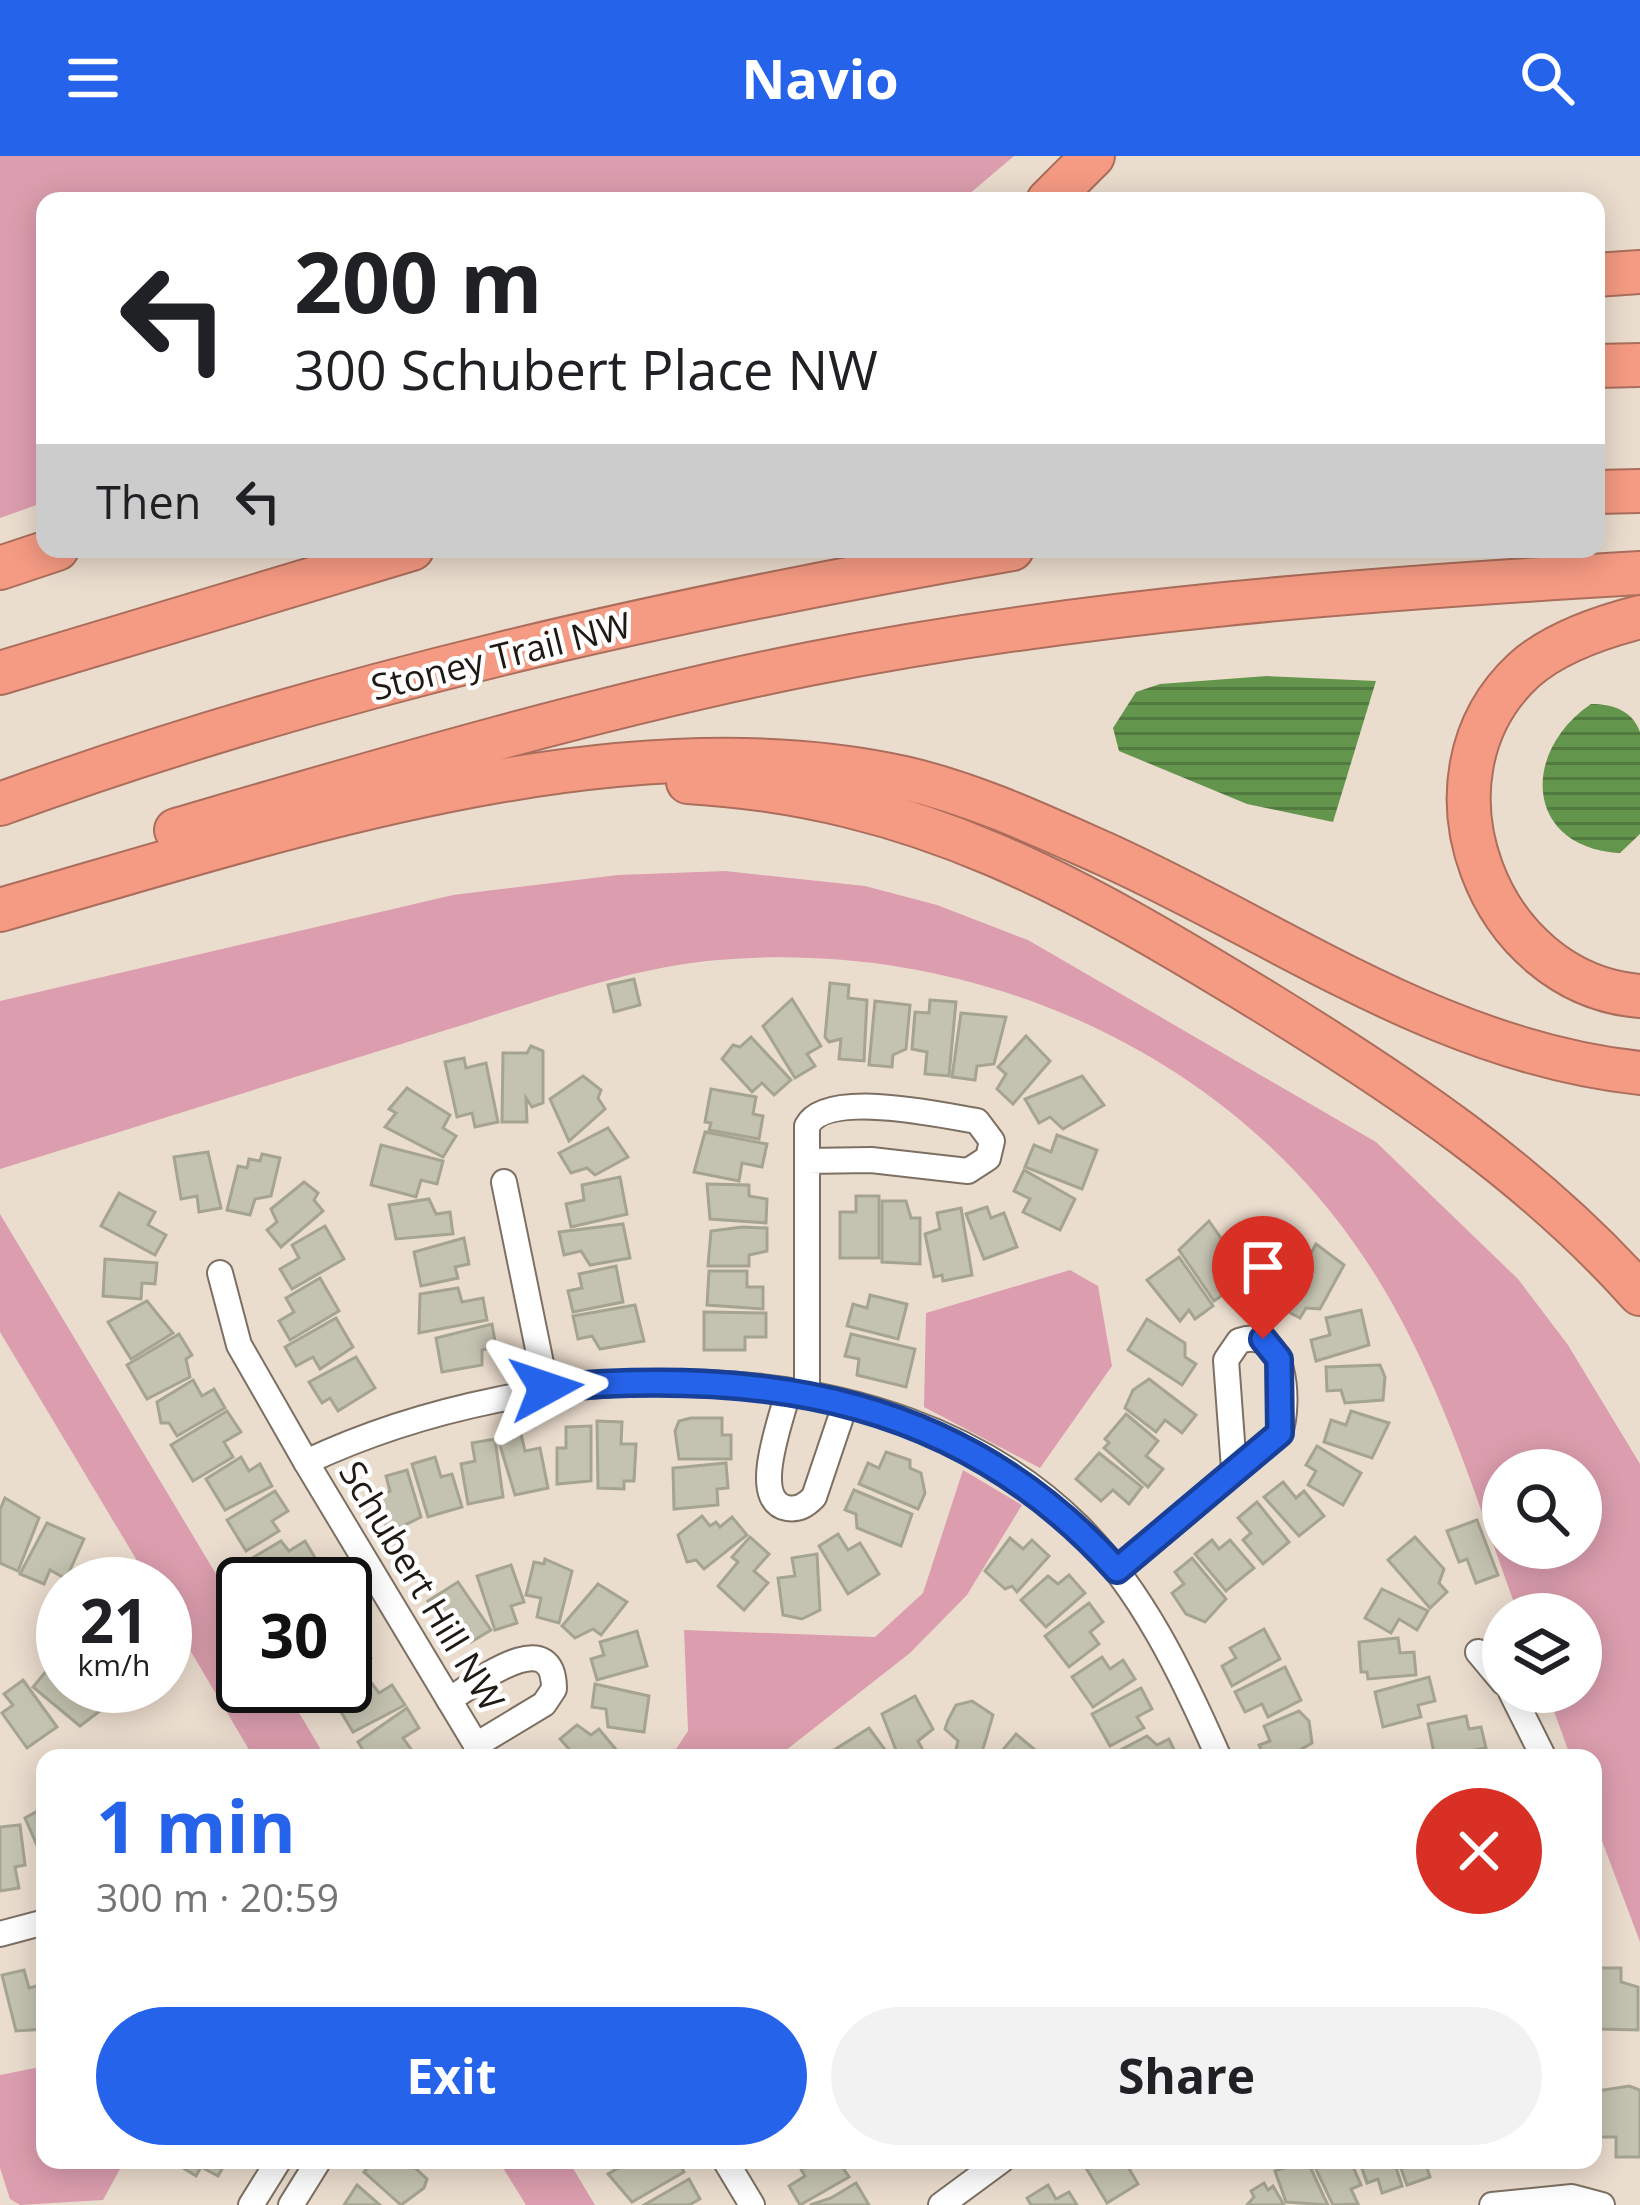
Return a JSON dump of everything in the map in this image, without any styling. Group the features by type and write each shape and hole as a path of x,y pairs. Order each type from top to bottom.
{"highway":[{"path":"1057,192 1094,156"},
{"path":"1605,274 1640,272"},
{"path":"1605,366 1640,365"},
{"path":"1605,492 1640,490"},
{"path":"0,568 36,556"},
{"path":"0,673 382,558"},
{"name":"Stoney Trail NW","path":"0,804 244,724 513,648 796,586 959,558"},
{"path":"0,893 149,838 436,754 811,664 1028,629 1326,594 1640,573"},
{"path":"1640,617 1567,643 1524,670 1490,715 1474,760 1470,826 1484,883 1530,949 1574,979 1640,996"},
{"path":"0,910 394,804 626,762 688,757 830,765 908,779 1103,854 1380,996 1448,1024 1533,1052 1640,1073"},
{"path":"394,804 635,779 797,794 941,831 1090,897 1362,1063 1530,1182 1640,1294"}],"street":[{"path":"807,1161 871,1160 968,1171 988,1158 992,1141 977,1121 826,1107 807,1126 797,1394 766,1484 772,1499 786,1508 801,1507 814,1498 845,1405"},
{"path":"504,1182 546,1388"},
{"path":"220,1273 239,1345 306,1462"},
{"path":"1117,1570 1272,1441 1282,1424 1279,1359 1270,1343 1254,1337 1239,1341 1226,1360 1234,1469"},
{"name":"Schubert Hill NW","path":"479,1749 306,1462 442,1409 546,1388 680,1381 797,1394 845,1405 960,1443 1007,1470 1078,1527 1117,1570 1168,1652 1216,1749"},
{"path":"1478,1652 1482,1657"},
{"path":"448,1700 522,1657 539,1660 551,1671 554,1689 544,1704 483,1749"},
{"path":"1521,1713 1539,1749"},
{"path":"0,1934 36,1924"},
{"path":"251,2205 273,2169"},
{"path":"291,2205 314,2169"},
{"path":"730,2169 752,2205"},
{"path":"941,2205 990,2169"},
{"path":"1492,2205 1572,2197 1602,2205"}],"shaded area":[{"path":"0,156 1014,156 972,192 36,192 36,505 0,518"},
{"path":"1267,676 1376,681 1333,822 1247,804 1119,751 1113,728 1136,692 1160,684"},
{"path":"1591,704 1620,710 1640,732 1640,834 1620,853 1589,847 1565,834 1550,816 1543,795 1552,747 1568,724"},
{"path":"725,871 865,886 937,905 1028,940 1376,1142 1518,1279 1568,1345 1640,1464 1640,1942 1602,1841 1602,1749 1568,1749 1555,1713 1602,1713 1602,1593 1510,1593 1502,1569 1602,1569 1602,1449 1482,1449 1482,1515 1413,1343 1365,1259 1307,1184 1240,1120 1164,1065 1082,1022 995,989 904,968 811,958 718,960 579,988 0,1169 0,1001 453,895 618,875"},
{"path":"0,1214 216,1574 216,1694 192,1654 192,1557 135,1557 0,1332"},
{"path":"1070,1270 1098,1286 1112,1366 1040,1468 924,1407 926,1313"},
{"path":"963,1470 1022,1505 967,1595 910,1653 787,1749 676,1749 688,1731 684,1630 875,1637 923,1593"},
{"path":"227,1713 299,1713 321,1749 249,1749"},
{"path":"36,2068 36,2169 120,2169 103,2200 20,2205 10,2199 0,2168 0,2075"},
{"path":"504,2169 573,2169 595,2205 526,2205"}],"building":[{"path":"634,979 640,1005 614,1012 608,985"},
{"path":"830,983 849,985 848,998 867,1000 864,1061 839,1059 841,1039 829,1042 825,1037"},
{"path":"792,999 821,1046 807,1054 815,1066 795,1078 763,1026"},
{"path":"930,1000 956,1002 949,1076 925,1074 927,1052 912,1049 915,1012 929,1013"},
{"path":"875,1001 910,1005 906,1049 893,1055 892,1067 869,1065"},
{"path":"961,1013 1006,1017 994,1064 977,1066 975,1080 952,1077"},
{"path":"1026,1036 1050,1061 1013,1104 997,1089 1006,1074 998,1067"},
{"path":"751,1037 791,1080 774,1095 762,1083 752,1092 722,1059 733,1045 740,1047"},
{"path":"531,1046 543,1051 543,1103 532,1107 526,1098 527,1122 502,1122 503,1053 527,1053"},
{"path":"464,1058 466,1068 486,1063 498,1122 475,1127 472,1113 457,1117 445,1062"},
{"path":"583,1076 601,1090 598,1098 605,1109 569,1141 550,1099"},
{"path":"1082,1076 1104,1105 1063,1129 1050,1117 1039,1123 1025,1099"},
{"path":"407,1088 450,1115 443,1128 456,1136 443,1157 385,1127 396,1113 389,1109"},
{"path":"711,1089 756,1097 753,1114 763,1116 759,1139 709,1130 711,1123 705,1122"},
{"path":"608,1128 628,1157 595,1175 587,1168 571,1173 559,1153"},
{"path":"705,1132 767,1144 762,1167 742,1163 739,1181 694,1172"},
{"path":"1057,1135 1097,1150 1082,1189 1025,1167 1034,1145 1051,1152"},
{"path":"381,1145 443,1161 437,1184 421,1180 416,1197 371,1185"},
{"path":"208,1152 221,1208 199,1212 197,1196 181,1199 174,1157"},
{"path":"262,1154 280,1158 271,1196 255,1199 250,1215 227,1210 238,1166 247,1168 249,1159 260,1161"},
{"path":"1024,1170 1075,1199 1060,1230 1023,1212 1030,1199 1014,1191"},
{"path":"620,1177 627,1214 571,1227 566,1204 584,1200 582,1185"},
{"path":"304,1182 318,1193 314,1200 323,1211 281,1247 267,1230 277,1222 271,1209"},
{"path":"707,1184 749,1185 749,1196 767,1199 766,1223 710,1219"},
{"path":"119,1193 155,1212 148,1225 166,1235 155,1255 101,1226"},
{"path":"856,1196 879,1196 879,1258 840,1258 840,1212 856,1212"},
{"path":"429,1199 436,1214 450,1212 453,1234 396,1239 389,1205"},
{"path":"882,1201 906,1201 911,1218 920,1218 920,1264 882,1262"},
{"path":"987,1207 991,1218 1004,1213 1017,1247 984,1259 966,1214"},
{"path":"961,1208 972,1275 943,1281 942,1275 934,1277 925,1234 940,1229 937,1213"},
{"path":"1209,1221 1244,1271 1229,1281 1234,1287 1214,1301 1179,1250"},
{"path":"623,1224 630,1258 590,1265 581,1251 564,1255 559,1232"},
{"path":"325,1226 344,1259 292,1289 280,1269 299,1258 292,1245"},
{"path":"767,1228 767,1251 749,1255 749,1266 708,1266 711,1231"},
{"path":"1272,1234 1297,1246 1281,1296 1261,1289 1264,1277 1251,1273 1263,1235"},
{"path":"464,1238 469,1264 455,1267 458,1278 421,1286 414,1252"},
{"path":"1316,1244 1344,1265 1320,1309 1306,1308 1300,1318 1281,1308"},
{"path":"1179,1257 1213,1306 1195,1319 1189,1310 1180,1321 1147,1280"},
{"path":"105,1259 157,1263 155,1284 142,1283 141,1299 103,1296"},
{"path":"616,1266 623,1302 573,1312 568,1291 582,1288 579,1274"},
{"path":"709,1271 747,1271 747,1287 763,1287 763,1309 707,1305"},
{"path":"320,1278 339,1311 290,1340 279,1321 294,1312 286,1298"},
{"path":"458,1288 462,1302 483,1298 487,1320 419,1333 420,1294"},
{"path":"870,1295 907,1304 898,1339 847,1326 853,1304 867,1308"},
{"path":"147,1301 173,1333 131,1359 108,1322"},
{"path":"635,1305 644,1341 600,1349 592,1336 578,1339 573,1316"},
{"path":"1361,1310 1369,1345 1316,1361 1311,1340 1330,1335 1326,1318"},
{"path":"704,1312 766,1313 766,1337 745,1337 745,1350 704,1350"},
{"path":"336,1318 353,1347 320,1369 313,1357 296,1366 285,1347"},
{"path":"1147,1319 1185,1343 1185,1357 1196,1364 1182,1385 1128,1350"},
{"path":"492,1324 496,1347 482,1350 482,1365 442,1372 436,1338"},
{"path":"179,1334 192,1355 186,1359 190,1377 147,1399 127,1365"},
{"path":"851,1334 915,1349 906,1387 857,1375 859,1359 845,1356"},
{"path":"356,1357 375,1388 338,1411 330,1398 322,1403 309,1382"},
{"path":"1380,1365 1385,1377 1383,1400 1345,1403 1341,1390 1327,1391 1326,1367"},
{"path":"1149,1379 1196,1415 1182,1433 1165,1420 1156,1432 1125,1408 1133,1390"},
{"path":"193,1380 202,1396 214,1389 225,1408 177,1436 169,1423 161,1423 157,1402"},
{"path":"227,1411 241,1432 224,1442 233,1457 193,1481 171,1445"},
{"path":"1351,1411 1389,1423 1372,1458 1324,1442 1331,1420 1346,1425"},
{"path":"1126,1414 1158,1441 1146,1456 1163,1469 1148,1487 1104,1448 1109,1443 1105,1439"},
{"path":"722,1418 722,1435 731,1435 731,1459 679,1459 675,1431 679,1421"},
{"path":"597,1421 622,1422 621,1444 636,1444 634,1481 624,1481 624,1489 598,1488"},
{"path":"591,1426 591,1481 557,1484 557,1448 566,1448 566,1427"},
{"path":"521,1434 525,1451 540,1448 548,1488 515,1495 498,1439"},
{"path":"495,1439 503,1497 468,1504 461,1464 475,1461 472,1443"},
{"path":"1317,1446 1361,1473 1343,1505 1308,1485 1316,1471 1306,1465"},
{"path":"886,1452 910,1460 910,1468 921,1473 925,1493 918,1509 859,1484 868,1463 879,1468"},
{"path":"1099,1453 1142,1487 1129,1504 1113,1490 1101,1501 1076,1479"},
{"path":"241,1457 249,1471 260,1464 272,1486 225,1510 206,1479"},
{"path":"435,1457 441,1477 452,1474 462,1507 428,1517 412,1464"},
{"path":"726,1463 728,1488 717,1489 718,1505 674,1509 673,1468"},
{"path":"407,1470 421,1517 389,1533 375,1500 390,1491 386,1476"},
{"path":"1283,1482 1296,1498 1304,1491 1324,1516 1299,1536 1264,1497"},
{"path":"854,1490 912,1514 901,1546 857,1528 856,1514 845,1510"},
{"path":"275,1491 288,1511 272,1521 279,1531 246,1551 227,1520"},
{"path":"5,1498 39,1518 18,1571 0,1563 0,1510"},
{"path":"1257,1502 1289,1542 1263,1564 1243,1540 1251,1533 1238,1518"},
{"path":"702,1516 710,1526 716,1522 720,1527 732,1517 747,1535 704,1569 696,1560 687,1562 678,1535"},
{"path":"1477,1520 1482,1533 1482,1569 1496,1569 1498,1575 1476,1583 1467,1559 1459,1562 1447,1531"},
{"path":"47,1523 84,1539 76,1557 36,1557 36,1581 20,1574"},
{"path":"838,1534 848,1550 860,1543 879,1574 848,1594 819,1546"},
{"path":"750,1537 769,1554 754,1571 768,1583 744,1610 718,1586 738,1562 732,1557"},
{"path":"1415,1537 1444,1569 1439,1583 1447,1592 1430,1608 1388,1560"},
{"path":"1010,1538 1023,1549 1032,1540 1049,1556 1017,1592 1012,1586 1005,1589 985,1571"},
{"path":"1212,1540 1219,1549 1230,1540 1254,1568 1226,1591 1195,1554"},
{"path":"281,1541 289,1551 305,1541 315,1557 254,1557"},
{"path":"817,1554 820,1610 802,1619 783,1615 778,1578 795,1576 792,1558"},
{"path":"1192,1558 1226,1599 1205,1622 1186,1614 1172,1593 1184,1584 1175,1572"},
{"path":"545,1559 572,1571 559,1623 537,1617 541,1598 526,1595 534,1562 544,1564"},
{"path":"511,1565 524,1602 511,1606 517,1623 495,1630 477,1576"},
{"path":"1069,1575 1085,1593 1046,1627 1021,1600 1048,1576 1058,1584"},
{"path":"458,1582 491,1630 471,1642 462,1628 449,1636 428,1601"},
{"path":"598,1584 627,1602 601,1635 593,1629 575,1638 562,1626"},
{"path":"1382,1589 1428,1611 1417,1630 1399,1619 1391,1633 1365,1618"},
{"path":"1089,1603 1103,1622 1090,1632 1099,1644 1069,1667 1045,1636"},
{"path":"1264,1629 1280,1659 1232,1686 1222,1666 1236,1658 1230,1648"},
{"path":"637,1631 647,1666 597,1680 591,1659 604,1655 600,1642"},
{"path":"1398,1638 1400,1653 1414,1652 1416,1675 1368,1679 1367,1672 1361,1672 1359,1642"},
{"path":"1102,1657 1110,1669 1123,1660 1135,1679 1093,1707 1072,1677"},
{"path":"1285,1667 1301,1700 1268,1717 1262,1704 1245,1712 1235,1692"},
{"path":"1429,1677 1435,1701 1418,1705 1421,1717 1383,1727 1375,1692"},
{"path":"23,1680 36,1698 36,1713 47,1713 57,1727 27,1748 2,1713 13,1705 4,1694"},
{"path":"372,1684 379,1693 392,1685 405,1705 353,1732 342,1713 372,1713"},
{"path":"595,1684 649,1696 644,1732 608,1727 606,1709 592,1707"},
{"path":"1141,1688 1152,1709 1137,1717 1144,1728 1110,1746 1092,1714"},
{"path":"915,1696 933,1729 918,1741 922,1749 896,1749 882,1714"},
{"path":"972,1701 993,1715 983,1749 956,1749 958,1741 945,1729 956,1705"},
{"path":"407,1708 419,1728 403,1738 411,1749 362,1749 358,1742"},
{"path":"1299,1711 1309,1721 1312,1743 1302,1749 1261,1749 1259,1745 1270,1741 1264,1726"},
{"path":"64,1713 97,1713 80,1726"},
{"path":"1466,1716 1469,1729 1481,1727 1486,1748 1433,1749 1428,1724"},
{"path":"577,1725 591,1735 599,1729 616,1749 569,1749 560,1739"},
{"path":"869,1728 884,1749 836,1749"},
{"path":"1016,1734 1034,1749 1004,1749"},
{"path":"1147,1736 1157,1745 1169,1739 1174,1749 1122,1749"},
{"path":"36,1812 36,1843 25,1818"},
{"path":"20,1825 25,1865 15,1867 19,1888 0,1891 0,1827"},
{"path":"1602,1968 1621,1968 1621,1982 1638,1987 1638,2030 1602,2029"},
{"path":"24,1970 29,1988 36,1986 36,2030 16,2031 2,1975"},
{"path":"1629,2086 1640,2090 1640,2157 1616,2157 1616,2137 1602,2137 1602,2090"},
{"path":"416,2169 427,2179 424,2188 401,2205 364,2172"},
{"path":"617,2169 684,2172 632,2202 608,2174"},
{"path":"801,2169 844,2169 849,2177 800,2205 789,2186 805,2176"},
{"path":"1087,2169 1129,2169 1138,2184 1107,2203"},
{"path":"1311,2169 1328,2205 1286,2202 1275,2171"},
{"path":"1316,2169 1354,2169 1361,2185 1351,2189 1358,2204 1333,2205"},
{"path":"1362,2169 1397,2169 1402,2186 1382,2193 1378,2179 1367,2183"},
{"path":"1401,2169 1427,2169 1430,2177 1407,2185"},
{"path":"689,2179 700,2199 689,2205 644,2205"},
{"path":"856,2183 869,2205 810,2205 831,2198"},
{"path":"1264,2183 1268,2190 1273,2186 1284,2205 1247,2205 1254,2197 1251,2191"},
{"path":"357,2185 380,2205 344,2205"},
{"path":"1048,2185 1056,2199 1069,2192 1077,2205 1031,2205 1027,2198"}],"route":[{"path":"546,1388 625,1381 738,1386 788,1392 914,1426 960,1443 1007,1470 1078,1527 1117,1570 1166,1523 1280,1433 1279,1359 1263,1339"}]}
